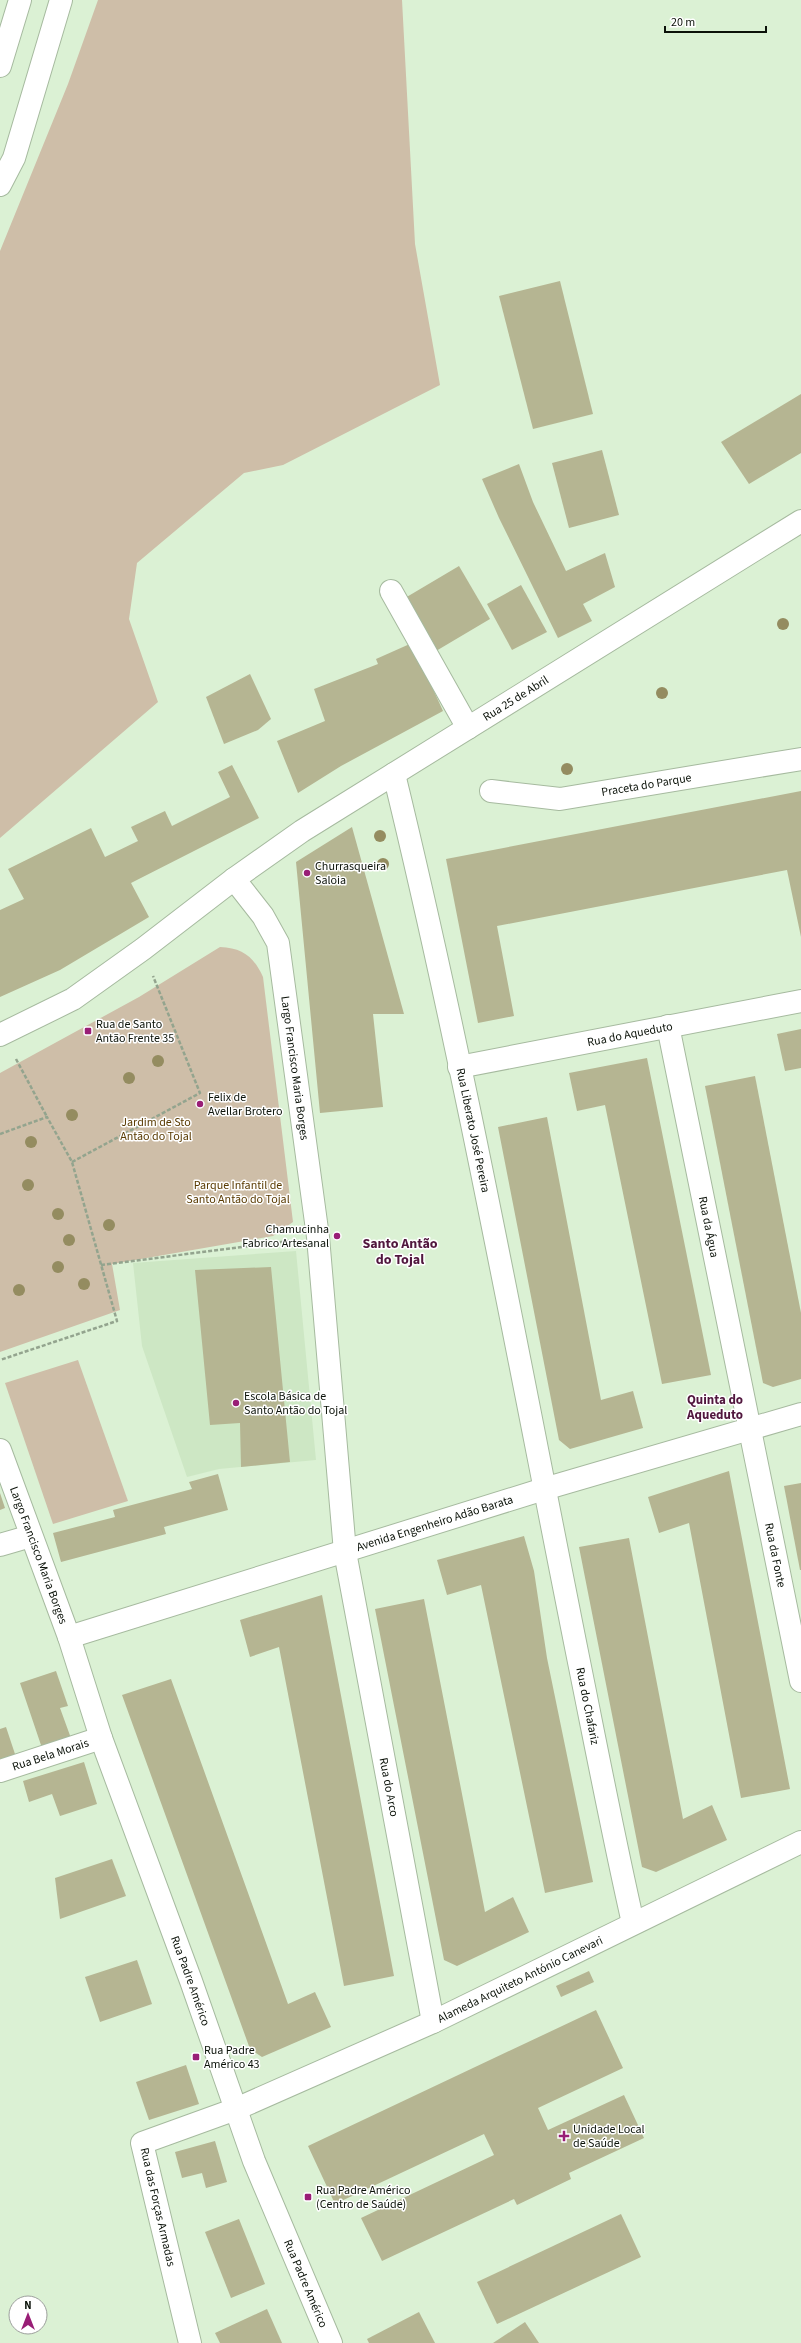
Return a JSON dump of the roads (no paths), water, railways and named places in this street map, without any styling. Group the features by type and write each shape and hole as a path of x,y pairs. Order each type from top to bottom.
{"main road":[{"path":"0,66 20,0"},
{"path":"0,185 14,158 61,0"},
{"name":"Rua 25 de Abril","path":"234,879 302,831 801,521"},
{"path":"390,591 468,728"},
{"name":"Praceta do Parque","path":"491,791 560,799 801,759"},
{"name":"Rua Liberato José Pereira","path":"394,774 420,881 486,1187 544,1489"},
{"path":"2,1034 73,999 143,949 234,879"},
{"name":"Largo Francisco Maria Borges","path":"234,879 263,916 278,943 318,1237 345,1552"},
{"name":"Rua do Aqueduto","path":"459,1067 801,1001"},
{"name":"Rua da Água","path":"668,1026 749,1429"},
{"name":"Avenida Engenheiro Adão Barata","path":"69,1637 544,1489 801,1414"},
{"name":"Rua da Fonte","path":"749,1429 801,1681"},
{"name":"Largo Francisco Maria Borges","path":"0,1450 69,1637"},
{"name":"Rua do Chafariz","path":"544,1489 633,1923"},
{"path":"0,1544 31,1536"},
{"name":"Rua do Arco","path":"345,1552 433,2022"},
{"name":"Rua Padre Américo","path":"69,1637 101,1738 191,1981 254,2161 331,2343"},
{"name":"Rua Bela Morais","path":"0,1770 101,1738"},
{"name":"Alameda Arquiteto António Canevari","path":"236,2109 433,2022 801,1842"},
{"name":"Rua das Forças Armadas","path":"190,2343 142,2144 236,2109"}],"place":[{"name":"Churrasqueira Saloia","path":"307,873"},
{"name":"Rua de Santo Antão Frente 35","path":"88,1031"},
{"name":"Felix de Avellar Brotero","path":"200,1104"},
{"name":"Chamucinha Fabrico Artesanal","path":"337,1236"},
{"name":"Escola Básica de Santo Antão do Tojal","path":"236,1403"},
{"name":"Rua Padre Américo 43","path":"196,2057"},
{"name":"Unidade Local de Saúde","path":"564,2136"},
{"name":"Rua Padre Américo (Centro de Saúde)","path":"308,2197"}],"district":[{"name":"Santo Antão do Tojal","path":"400,1252"},
{"name":"Quinta do Aqueduto","path":"715,1406"}],"park label":[{"name":"Jardim de Sto Antão do Tojal","path":"156,1129"},
{"name":"Parque Infantil de Santo Antão do Tojal","path":"238,1192"}]}
